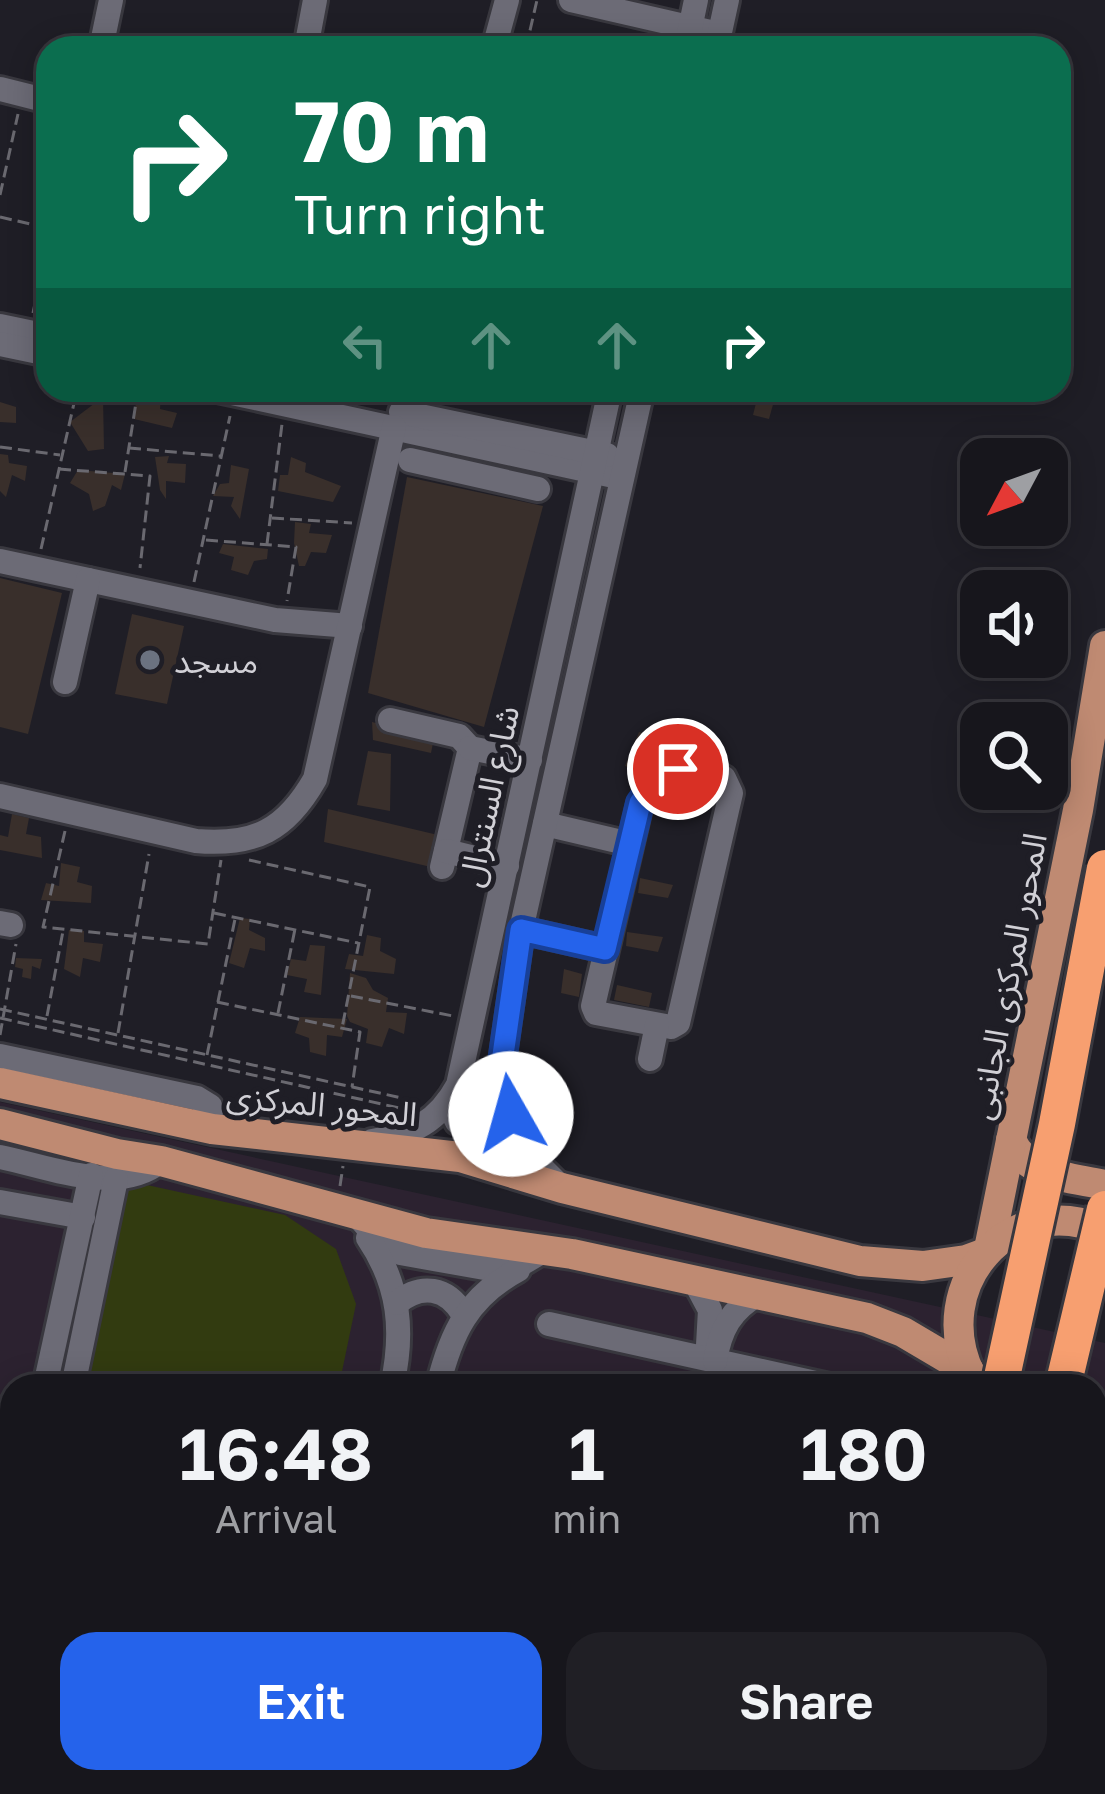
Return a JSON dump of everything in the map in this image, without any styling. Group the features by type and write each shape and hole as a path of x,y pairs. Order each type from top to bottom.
{"highway":[{"path":"979,1374 1057,1124 1105,868"},
{"path":"1067,1374 1105,1209"}],"main road":[{"name":"المحور المركزى الجانبى","path":"974,1374 958,1336 960,1300 965,1283 987,1251 1078,810 1105,646"},
{"name":"المحور المركزى","path":"0,1083 212,1129 460,1157 562,1188 880,1264 923,1266 966,1260 1038,1223 1076,1221 1105,1231"},
{"path":"0,1124 345,1208 426,1233 558,1252 830,1309 903,1332 966,1374"},
{"path":"1011,1140 1021,1157 1038,1170 1105,1185"},
{"path":"830,1309 839,1255"}],"street":[{"path":"103,36 111,0"},
{"path":"308,36 315,0"},
{"path":"497,36 507,0"},
{"path":"572,0 682,36"},
{"path":"688,36 696,0"},
{"path":"719,36 727,0"},
{"path":"0,326 36,334"},
{"path":"0,344 36,352"},
{"path":"308,402 509,453 594,462"},
{"path":"314,402 625,469"},
{"name":"شارع السنترال","path":"442,1109 458,1085 607,402"},
{"name":"شارع السنترال","path":"562,1188 526,1147 506,1097 502,1062 521,930 639,402"},
{"path":"0,796 222,849 279,825 300,805 319,764 394,427"},
{"path":"503,482 509,453"},
{"path":"410,460 538,489"},
{"path":"0,561 284,621 350,626"},
{"path":"65,682 88,580"},
{"path":"389,721 459,736 470,748 530,760"},
{"path":"470,748 444,859 507,866"},
{"path":"678,769 728,782 731,794 677,1022 671,1028 594,1010 605,949 644,795 668,771 678,769"},
{"path":"545,824 630,844"},
{"path":"521,930 605,949"},
{"path":"650,1059 657,1025"},
{"path":"0,1056 197,1098 210,1106 212,1129"},
{"path":"347,1144 404,1136 442,1109 457,1122 476,1127 488,1121 506,1097"},
{"path":"0,1157 104,1178 140,1174 161,1161"},
{"path":"48,1374 82,1217 104,1178"},
{"path":"75,1374 104,1178"},
{"path":"0,1202 82,1217"},
{"path":"345,1208 372,1244 397,1303 400,1325 394,1374"},
{"path":"441,1374 448,1344 463,1314 488,1289 558,1252"},
{"path":"694,1280 710,1310 710,1360"},
{"path":"397,1303 429,1289 453,1300 463,1314"},
{"path":"710,1360 730,1317 759,1294"},
{"path":"549,1324 774,1374"}],"path":[{"path":"529,36 537,0"},
{"path":"0,195 11,92"},
{"path":"0,217 36,225"},
{"path":"37,568 74,402"},
{"path":"125,474 136,402"},
{"path":"190,602 222,456 226,402"},
{"path":"267,544 290,402"},
{"path":"0,448 62,455"},
{"path":"129,448 222,456"},
{"path":"59,469 151,478 138,590"},
{"path":"270,518 372,524"},
{"path":"203,540 297,549 284,621"},
{"path":"70,812 42,926 208,944 222,849 370,887 342,1028"},
{"path":"118,1035 152,831"},
{"path":"213,912 359,943"},
{"path":"206,1055 235,917"},
{"path":"0,1037 16,943 6,924"},
{"path":"46,1019 64,929"},
{"path":"277,1014 295,929"},
{"path":"349,996 473,1020"},
{"path":"218,1002 361,1034 352,1088"},
{"path":"2,1010 442,1109"},
{"path":"2,1018 442,1109"},
{"path":"345,1208 347,1144"}],"shaded area":[{"path":"0,1102 1105,1343 1105,1374 0,1374"}],"green space":[{"path":"124,1180 285,1215 336,1249 356,1304 341,1374 84,1374"}],"building":[{"path":"0,402 16,407 16,423 0,422"},
{"path":"103,402 104,449 88,451 70,422"},
{"path":"136,402 160,402 160,409 177,413 172,428 134,419"},
{"path":"774,402 769,419 753,415 756,403"},
{"path":"0,454 8,455 9,463 27,466 25,481 12,475 6,497 0,491"},
{"path":"169,456 167,463 186,464 185,483 166,481 166,499 155,457"},
{"path":"291,457 306,463 305,472 341,486 333,502 278,491 280,475 288,475"},
{"path":"231,465 249,469 240,519 231,506 234,497 213,496 220,484 229,483"},
{"path":"78,470 125,474 121,490 112,485 105,506 93,511 89,494 70,483"},
{"path":"407,477 543,506 484,727 368,693"},
{"path":"295,522 311,524 309,533 332,535 326,553 311,552 305,566 299,566"},
{"path":"223,544 268,549 267,559 254,561 248,575 231,570 234,557 219,553"},
{"path":"0,578 62,593 28,734 0,727"},
{"name":"مسجد","path":"132,614 184,626 167,704 115,694"},
{"path":"372,722 434,738 431,753 373,740"},
{"path":"639,732 664,739 653,776 625,766"},
{"path":"368,751 391,754 390,811 357,805"},
{"path":"328,809 438,835 431,867 324,842"},
{"path":"12,814 29,818 26,834 41,837 42,858 0,850 0,835 8,837"},
{"path":"61,863 80,867 77,882 92,886 91,903 41,900 46,883 59,886"},
{"path":"640,878 673,885 668,898 638,893"},
{"path":"240,918 250,919 249,930 265,938 265,951 250,948 244,968 229,963"},
{"path":"69,930 84,931 84,942 103,944 100,962 83,958 80,977 64,969"},
{"path":"627,932 663,937 658,952 626,946"},
{"path":"367,935 381,938 380,951 396,959 394,974 345,969 349,954 363,956"},
{"path":"310,945 325,946 321,995 304,992 307,979 287,975 291,959 306,961"},
{"path":"16,958 42,959 40,969 32,966 31,979 22,977 23,969 15,967"},
{"path":"564,969 582,974 579,997 561,993"},
{"path":"350,973 366,978 373,990 388,998 386,1012 407,1013 404,1034 389,1028 382,1047 366,1043 368,1029 347,1016"},
{"path":"617,985 652,993 649,1007 614,1000"},
{"path":"300,1017 347,1019 342,1037 327,1035 326,1056 310,1052 309,1038 295,1033"}],"place":[{"name":"مسجد","path":"150,660"}],"route":[{"path":"511,1114 502,1062 521,930 605,949 640,803 658,778 678,769"}]}
